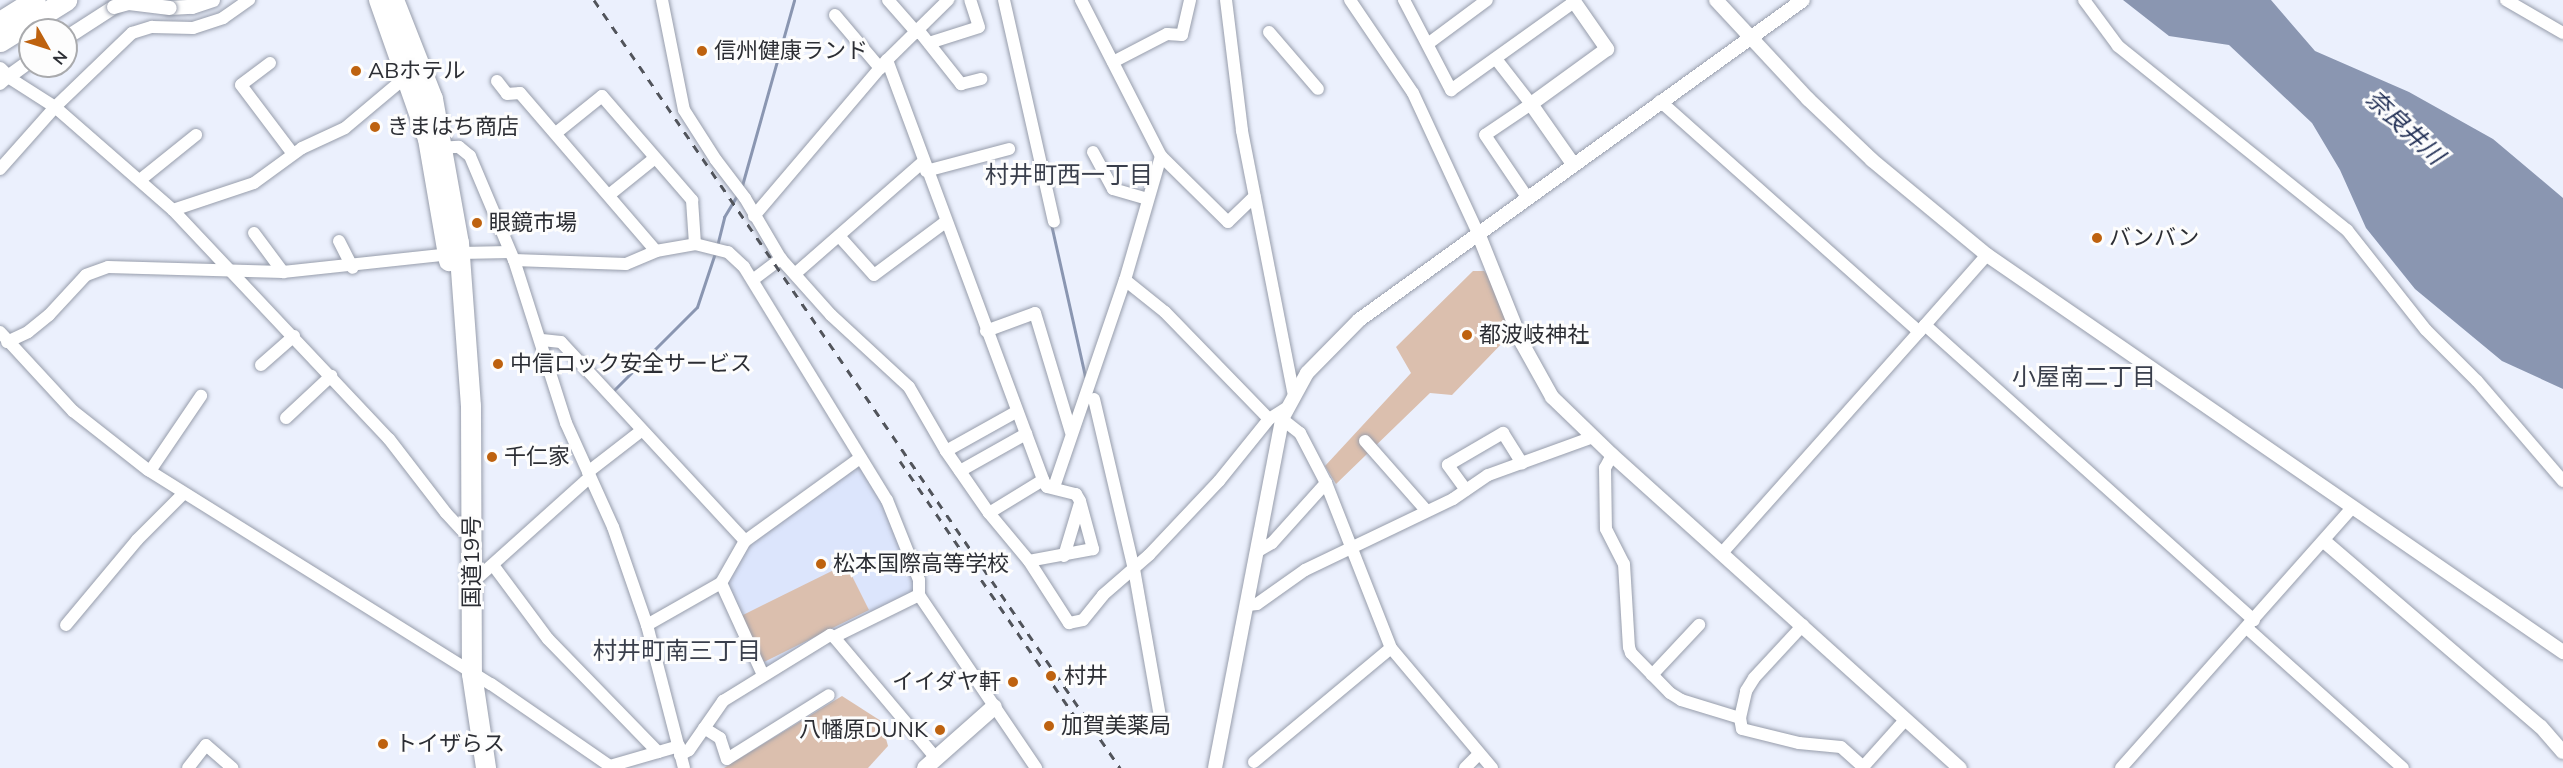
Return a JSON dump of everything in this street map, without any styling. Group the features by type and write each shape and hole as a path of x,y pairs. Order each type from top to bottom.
{"highway":[{"path":"0,22 35,0"},
{"path":"0,41 66,0"},
{"name":"国道19号","path":"379,0 437,148"},
{"name":"国道19号","path":"394,0 433,99 437,148 454,254 460,329 469,354 473,582 472,674 486,768"}],"main road":[{"path":"931,763 994,706"}],"street":[{"path":"140,0 152,27"},
{"path":"78,27 111,4 129,3 170,8 192,7 213,0"},
{"path":"0,169 55,107 132,33 152,27 193,28 223,18 249,0"},
{"path":"662,0 684,110 745,198 781,258 831,315 909,387 946,451 989,513 1029,561 1069,623 1083,620 1103,595 1134,569 1219,481 1279,416 1293,393 1325,351 1355,323 1803,0"},
{"path":"888,0 928,43 961,84 981,79"},
{"path":"754,216 884,64 948,0"},
{"path":"928,43 979,27 970,0"},
{"path":"1004,0 1054,221"},
{"path":"1081,0 1161,156 1228,222 1255,195"},
{"path":"1113,62 1167,34 1182,36 1190,0"},
{"path":"1226,0 1242,131 1277,323 1293,393"},
{"path":"1350,0 1413,93 1478,233 1522,343 1542,380 1562,408 1960,768"},
{"path":"1404,0 1429,43 1451,90 1575,1 1607,49 1485,135 1527,197"},
{"path":"1429,43 1487,0"},
{"path":"1716,0 1750,38 1872,160 1987,255 2563,652"},
{"path":"2085,0 2118,46 2347,230 2426,330 2477,381 2563,481"},
{"path":"2506,0 2563,33"},
{"path":"835,15 884,64 1043,480 1047,487 1076,494 1080,501 1093,549 1029,561"},
{"path":"1269,32 1318,89"},
{"path":"1496,59 1573,164"},
{"path":"270,63 241,85 293,154"},
{"path":"3,76 18,68"},
{"path":"3,76 55,107 173,210 236,274 389,439 446,513 462,530 472,533"},
{"path":"173,210 233,193 293,154 345,128 407,76"},
{"path":"497,81 507,94 520,93 547,127 556,132 656,251"},
{"path":"556,132 602,96 692,200 695,244"},
{"path":"1660,101 1922,329 2251,624 2403,768"},
{"path":"140,180 196,135"},
{"path":"437,148 459,147 470,156 512,256 542,340 566,423 613,527 647,625 684,768"},
{"path":"796,273 925,167 1009,149"},
{"path":"1093,152 1113,189 1148,199"},
{"path":"1054,487 1125,280 1161,156"},
{"path":"609,195 655,158"},
{"path":"839,236 874,275 944,223"},
{"path":"254,233 283,272"},
{"path":"339,242 353,267"},
{"path":"4,337 28,332 73,286 97,270 118,267 236,274 353,267 454,254 626,264 656,251 695,244 728,252 754,279 903,534 919,580 919,595 1036,768"},
{"path":"1722,553 1987,255"},
{"path":"754,279 781,258"},
{"path":"1125,280 1300,433 1326,483 1353,545 1390,648 1492,768"},
{"path":"986,331 1035,314 1071,432"},
{"path":"261,365 294,336"},
{"path":"4,337 73,411 150,471 183,494 472,674 562,736 616,767 658,752 689,750 723,701 830,635 834,637 919,595"},
{"path":"542,340 561,342 745,541"},
{"path":"286,418 332,376"},
{"path":"150,471 201,396"},
{"path":"1094,399 1134,569 1160,716"},
{"path":"946,451 1016,412"},
{"path":"1215,768 1258,551 1279,416"},
{"path":"473,582 589,475 641,431"},
{"path":"1466,490 1448,465 1503,433 1522,464"},
{"path":"960,471 1026,434"},
{"path":"1248,605 1257,604 1305,570 1466,490 1488,475 1593,437"},
{"path":"1365,441 1425,509"},
{"path":"1612,455 1605,468 1606,529 1624,564 1631,654 1681,700 1740,718"},
{"path":"647,625 721,583 745,541 860,458"},
{"path":"989,513 1043,480"},
{"path":"1258,551 1272,543 1326,483"},
{"path":"66,625 137,540 183,494"},
{"path":"1064,556 1080,501"},
{"path":"2121,768 2325,542 2352,508"},
{"path":"2325,542 2541,727 2563,752"},
{"path":"493,565 548,639 658,752"},
{"path":"721,583 763,675"},
{"path":"1652,675 1699,625"},
{"path":"1803,625 1754,678 1746,691 1740,718 1742,729 1798,743 1841,747 1863,766 1906,719"},
{"path":"834,637 931,763"},
{"path":"1254,762 1390,648"},
{"path":"704,728 720,738 727,759 829,695"},
{"path":"188,768 206,745 232,768"},
{"path":"1466,768 1479,754"}],"shaded area":[{"path":"1473,271 1484,271 1490,277 1511,334 1452,395 1430,393 1336,484 1325,466 1411,373 1396,347"},
{"name":"松本国際高等学校","path":"854,465 861,467 886,506 913,579 915,594 764,670 724,582 741,548"},
{"path":"846,564 869,610 764,662 741,616"},
{"path":"842,696 881,721 888,746 868,768 724,768"}],"water":[{"name":"奈良井川","path":"2123,0 2271,0 2315,51 2409,92 2493,139 2563,198 2563,389 2502,361 2415,289 2366,228 2340,170 2312,123 2229,45 2169,36"}],"waterway":[{"path":"741,189 794,0"},
{"path":"717,246 724,217 738,194"},
{"path":"1051,224 1085,376"},
{"path":"614,390 697,307 715,253"}],"railway":[{"path":"594,0 1120,768"},
{"path":"900,461 1086,733"}],"place":[{"name":"信州健康ランド","path":"702,51"},
{"name":"ABホテル","path":"356,71"},
{"name":"きまはち商店","path":"375,127"},
{"name":"眼鏡市場","path":"477,223"},
{"name":"バンバン","path":"2097,238"},
{"name":"都波岐神社","path":"1467,335"},
{"name":"中信ロック安全サービス","path":"498,364"},
{"name":"千仁家","path":"492,457"},
{"name":"松本国際高等学校","path":"821,564"},
{"name":"村井","path":"1051,676"},
{"name":"イイダヤ軒","path":"1013,682"},
{"name":"加賀美薬局","path":"1049,726"},
{"name":"八幡原DUNK","path":"940,730"},
{"name":"トイザらス","path":"383,744"}],"district":[{"name":"村井町西一丁目","path":"1069,175"},
{"name":"小屋南二丁目","path":"2084,377"},
{"name":"村井町南三丁目","path":"677,651"}]}
